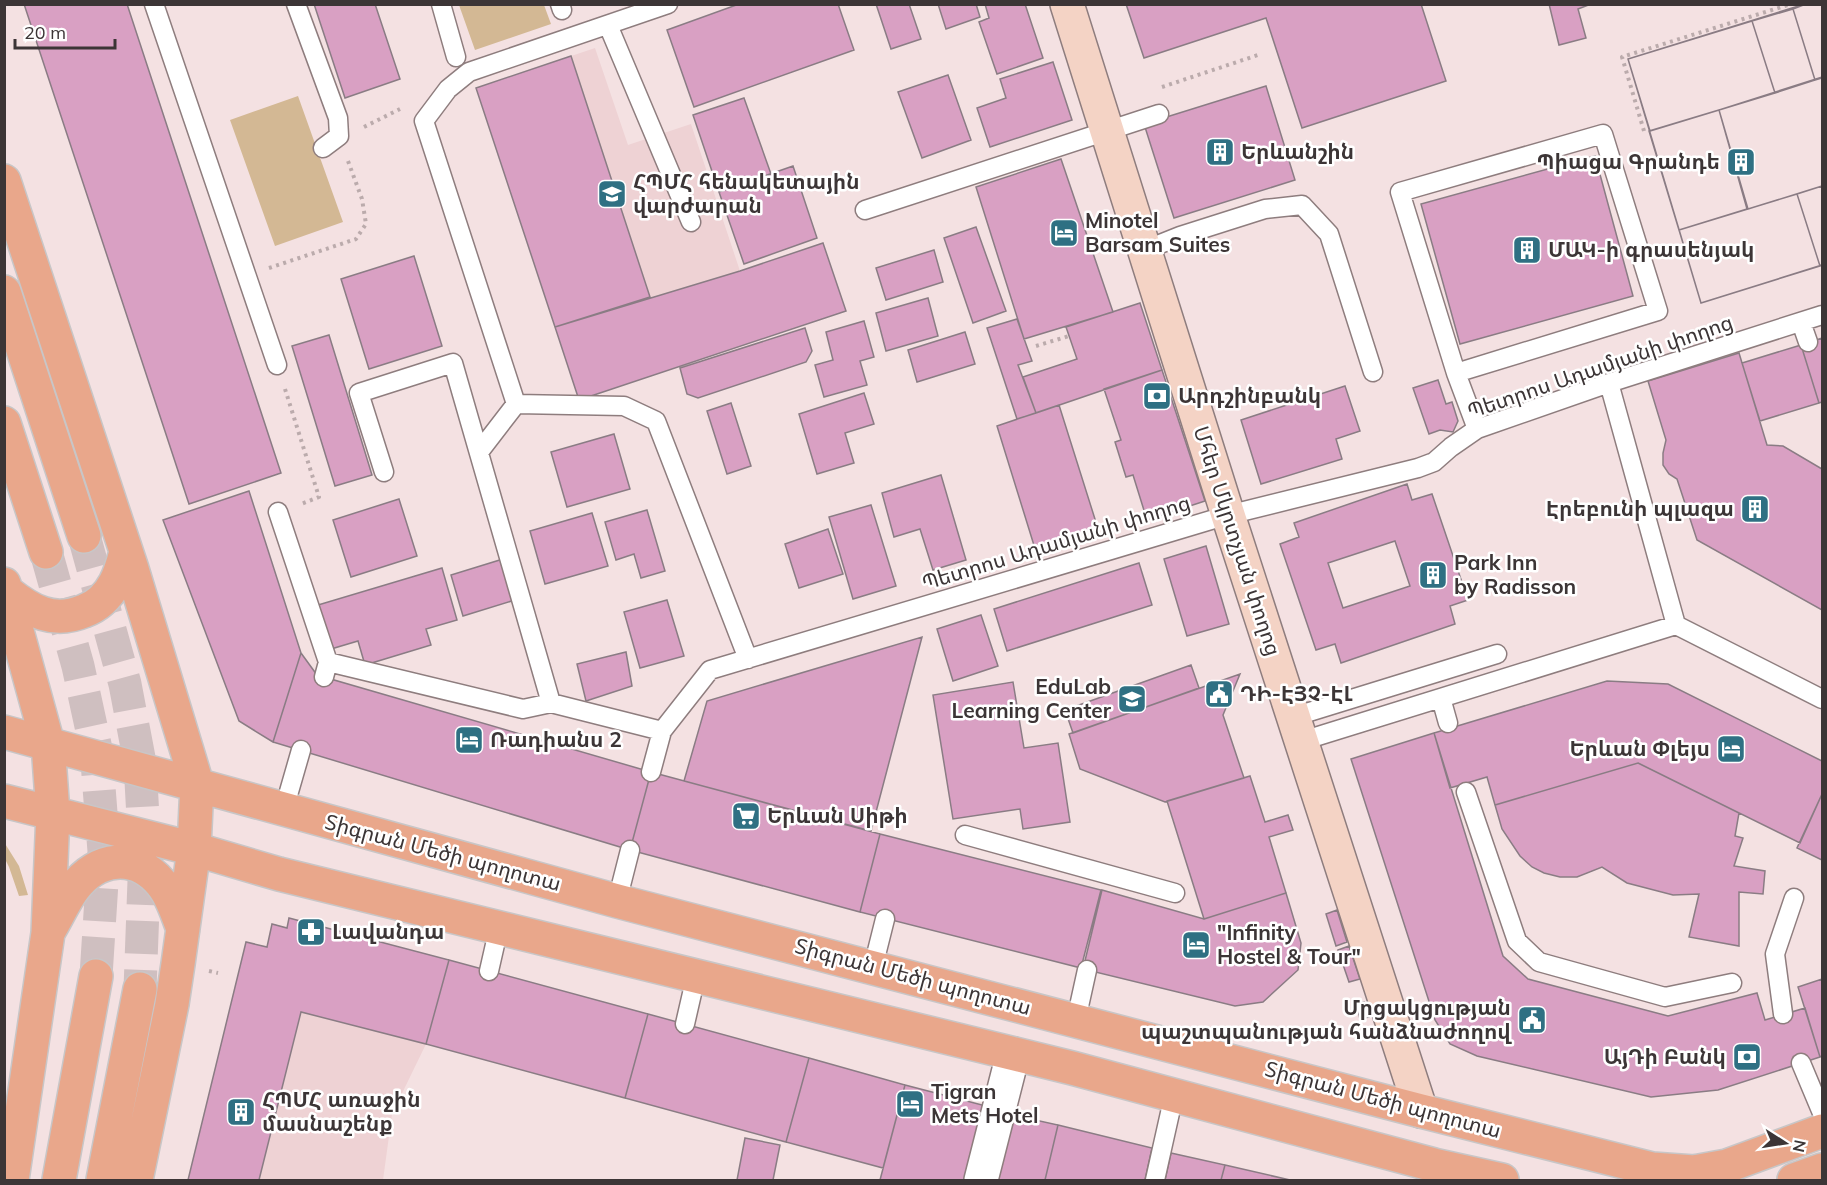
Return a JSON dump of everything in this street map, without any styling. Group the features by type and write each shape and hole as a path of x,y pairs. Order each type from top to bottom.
{"main road":[{"path":"4,181 126,552 197,784 194,849 172,1004 136,1180"},
{"path":"4,292 84,536"},
{"path":"4,423 46,552"},
{"path":"6,588 28,607 59,618 71,616 87,610 104,598 114,584 126,552"},
{"path":"6,588 48,744 52,813 48,933 12,1180"},
{"name":"Տիգրան Մեծի պողոտա","path":"4,732 617,901 1421,1111 1654,1175 1694,1172 1727,1166 1822,1131"},
{"path":"4,801 194,849 279,874 1174,1095 1437,1173 1502,1180"},
{"path":"48,933 74,888 97,868 114,861 136,863 148,870 162,884 183,929"},
{"path":"59,1180 96,976"},
{"path":"103,1180 140,988"},
{"path":"1794,1180 1822,1170"}],"street":[{"name":"Մհեր Մկրտչյան փողոց","path":"1067,4 1228,515 1421,1111"},
{"path":"981,1180 1012,1054"}],"lane":[{"path":"154,4 277,365"},
{"path":"296,4 338,118 339,136 323,148"},
{"path":"441,4 456,57"},
{"path":"516,404 424,121 448,89 469,72 668,4"},
{"path":"608,25 691,222"},
{"path":"865,210 1159,114"},
{"path":"1456,373 1658,311 1603,134 1400,192 1456,373 1478,429"},
{"path":"1145,250 1265,208 1302,205 1329,234 1373,372"},
{"name":"Պետրոս Ադամյանի փողոց","path":"662,731 710,670 1228,515 1418,468 1434,462 1451,447 1478,429 1609,383 1822,315"},
{"path":"1801,322 1808,342"},
{"path":"384,472 359,393 453,363 550,704"},
{"path":"1609,383 1676,625"},
{"path":"479,452 516,404"},
{"path":"516,404 624,406 656,421 748,659"},
{"path":"278,512 326,670 523,709 550,704 662,731 651,772"},
{"path":"1298,729 1441,698 1676,625 1822,699"},
{"path":"1298,729 1497,654"},
{"path":"1441,698 1448,723"},
{"path":"284,809 301,750"},
{"path":"1466,792 1517,941 1539,962 1665,997 1732,982"},
{"path":"965,835 1110,884 1175,893"},
{"path":"617,901 630,850"},
{"path":"1784,1014 1775,954 1794,898"},
{"path":"873,967 885,919"},
{"path":"489,971 499,927"},
{"path":"1076,1020 1087,970"},
{"path":"685,1024 696,976"},
{"path":"1801,1063 1822,1113"},
{"path":"1155,1180 1174,1095"}],"path":[{"path":"1644,131 1622,57 1791,4"},
{"path":"1153,90 1261,54"},
{"path":"246,275 356,239 366,224 362,199 339,136 448,89"},
{"path":"1036,346 1069,336"},
{"path":"277,365 319,497 278,512"}],"shaded area":[{"path":"459,5 544,5 551,24 475,50"},
{"name":"ՀՊՄՀ հենակետային վարժարան","path":"595,48 628,145 691,124 740,271 823,243 846,311 579,400 476,88"},
{"path":"298,96 343,222 275,246 230,120"},
{"path":"4,842 19,866 28,895 19,896 5,859"},
{"name":"ՀՊՄՀ առաջին մասնաշենք","path":"289,918 449,960 426,1044 392,1114 383,1180 188,1180 246,942 267,947 272,924 287,927"}],"building":[{"path":"24,4 127,4 281,473 189,504"},
{"path":"314,4 375,4 400,79 345,98"},
{"path":"739,4 838,4 854,50 694,107 667,30"},
{"path":"876,4 909,4 921,39 891,49"},
{"path":"938,4 976,4 980,17 946,29"},
{"path":"985,4 1025,4 1043,58 997,74 979,22 989,18"},
{"path":"1126,4 1421,4 1446,81 1302,128 1266,18 1144,58"},
{"path":"1549,4 1591,4 1578,9 1586,38 1559,45"},
{"name":"Պիացա Գրանդե","path":"1805,4 1822,4 1822,265 1701,303 1628,59"},
{"path":"1806,4 1822,4 1822,78 1815,80 1793,9"},
{"path":"1793,9 1815,80 1775,93 1752,21"},
{"path":"1752,21 1775,93 1650,131 1628,59"},
{"name":"ՀՊՄՀ հենակետային վարժարան","path":"571,56 650,297 555,327 476,88"},
{"path":"1053,62 1072,120 990,147 977,108 1006,98 1000,79"},
{"path":"948,75 971,140 922,158 898,92"},
{"path":"1822,77 1822,186 1748,209 1719,110"},
{"name":"Երևանշին","path":"1266,86 1295,180 1174,218 1144,124"},
{"path":"744,98 771,174 719,192 693,115"},
{"path":"1719,110 1747,209 1679,230 1649,131"},
{"name":"ՄԱԿ-ի գրասենյակ","path":"1595,156 1633,296 1460,344 1421,204"},
{"path":"1061,159 1113,312 1024,339 976,187"},
{"path":"793,166 817,238 744,264 719,192"},
{"path":"1822,186 1822,265 1820,266 1797,194"},
{"path":"1797,194 1820,266 1701,303 1679,230"},
{"path":"976,227 1006,311 973,323 944,238"},
{"path":"823,243 846,311 579,400 555,327 740,271"},
{"path":"934,250 943,282 886,300 876,268"},
{"path":"414,256 442,346 369,369 341,279"},
{"path":"928,298 938,336 886,351 876,313"},
{"path":"1140,303 1162,370 1036,413 1023,377 1077,359 1066,327"},
{"path":"1017,319 1032,361 1018,365 1036,413 1017,419 987,328"},
{"path":"864,321 874,357 860,361 867,385 824,397 815,365 833,360 826,332"},
{"path":"805,328 812,351 806,362 698,398 687,394 680,368"},
{"path":"965,332 975,364 917,382 908,350"},
{"path":"329,335 372,475 335,486 292,346"},
{"path":"1822,338 1822,402 1819,403 1801,345"},
{"path":"1801,345 1819,403 1760,421 1742,363"},
{"name":"Էրեբունի պլազա","path":"1739,353 1767,445 1783,446 1822,469 1822,610 1697,540 1677,479 1669,474 1663,465 1666,440 1648,381"},
{"path":"1162,370 1205,501 1147,520 1133,475 1126,477 1115,442 1121,440 1104,389"},
{"path":"1438,380 1446,404 1452,402 1458,421 1453,432 1440,430 1429,434 1413,388"},
{"path":"1345,386 1360,431 1336,439 1342,459 1261,484 1241,420"},
{"path":"864,393 874,424 845,433 854,463 817,474 799,414"},
{"path":"731,403 751,466 727,474 707,411"},
{"path":"1059,405 1100,535 1037,555 997,426"},
{"path":"614,434 630,489 567,507 551,452"},
{"path":"941,475 966,560 933,570 920,529 894,537 882,493"},
{"name":"Park Inn by Radisson","path":"1407,484 1412,500 1432,494 1468,600 1450,606 1455,624 1341,663 1335,644 1316,650 1280,544 1299,537 1294,523","holes":["1395,541 1410,586 1343,608 1328,563"]},
{"path":"249,491 301,653 273,742 239,721 163,520"},
{"path":"399,499 417,556 351,577 333,520"},
{"path":"871,505 896,586 853,599 829,517"},
{"path":"647,510 665,571 641,578 634,554 616,560 605,522"},
{"path":"592,513 608,566 545,584 530,531"},
{"path":"828,529 843,574 799,588 785,544"},
{"path":"1206,546 1229,624 1187,636 1164,559"},
{"path":"503,559 515,600 463,616 451,575"},
{"path":"1139,563 1152,605 1007,651 994,609"},
{"path":"442,568 457,620 426,629 431,645 365,665 358,641 331,649 318,605"},
{"path":"667,600 684,656 640,668 624,612"},
{"path":"981,615 998,666 953,681 937,629"},
{"path":"922,637 871,831 684,781 707,701"},
{"path":"626,652 632,686 586,701 577,664"},
{"path":"301,653 317,675 651,772 630,850 273,742"},
{"name":"EduLab Learning Center","path":"1191,665 1199,688 1073,733 1065,710"},
{"path":"1240,674 1223,715 1244,778 1165,802 1080,769 1069,734"},
{"path":"1607,681 1668,684 1822,761 1822,794 1800,843 1638,763 1495,805 1487,777 1450,788 1434,733"},
{"path":"1013,682 1024,748 1058,743 1070,822 1023,829 1020,809 953,819 933,695"},
{"path":"1434,733 1503,956 1528,979 1668,1016 1757,993 1765,1020 1805,1008 1820,1057 1718,1090 1651,1097 1477,1056 1450,1044 1435,1020 1351,759"},
{"path":"1638,763 1739,813 1735,836 1743,838 1734,866 1765,871 1763,894 1739,892 1739,946 1689,937 1699,894 1673,895 1627,883 1602,867 1577,877 1560,877 1544,873 1532,867 1520,856 1502,829 1495,805"},
{"path":"651,772 880,834 860,912 630,850"},
{"path":"1250,776 1265,822 1288,815 1293,830 1269,837 1286,893 1204,919 1167,801"},
{"path":"1822,794 1822,860 1797,848"},
{"path":"880,834 1101,890 1081,968 860,912"},
{"path":"1102,890 1204,919 1286,893 1301,943 1298,970 1263,1002 1235,1006 1083,969"},
{"path":"1337,910 1347,942 1336,946 1326,914"},
{"name":"ՀՊՄՀ առաջին մասնաշենք","path":"289,918 449,960 426,1044 301,1012 259,1180 188,1180 246,942 267,947 272,924 287,928"},
{"path":"1349,946 1360,979 1349,982 1338,950"},
{"path":"449,960 648,1014 625,1098 426,1044"},
{"path":"1822,979 1822,1056 1820,1057 1798,987"},
{"path":"1364,1002 1369,1017 1360,1019 1356,1004"},
{"path":"648,1014 809,1058 786,1142 625,1098"},
{"path":"809,1058 905,1085 883,1168 786,1142"},
{"path":"905,1085 986,1106 967,1180 880,1180"},
{"path":"1008,1114 1058,1125 1045,1180 993,1180"},
{"path":"1058,1125 1152,1148 1145,1180 1045,1180"},
{"path":"745,1138 780,1145 773,1180 737,1180"},
{"path":"1171,1153 1225,1165 1221,1180 1165,1180"},
{"path":"1225,1165 1290,1180 1221,1180"}],"tunnel":[{"path":"84,536 125,684 140,763 145,854 140,989"},
{"path":"46,552 78,666 96,749 104,851 96,976"}],"place":[{"name":"Երևանշին","path":"1220,152"},
{"name":"Պիացա Գրանդե","path":"1741,162"},
{"name":"ՀՊՄՀ հենակետային վարժարան","path":"612,194"},
{"name":"Minotel Barsam Suites","path":"1064,233"},
{"name":"ՄԱԿ-ի գրասենյակ","path":"1527,250"},
{"name":"Արդշինբանկ","path":"1157,396"},
{"name":"Էրեբունի պլազա","path":"1755,509"},
{"name":"Park Inn by Radisson","path":"1433,575"},
{"name":"ԴԻ-ԷՅՉ-ԷԼ","path":"1219,694"},
{"name":"EduLab Learning Center","path":"1132,699"},
{"name":"Ռադիանս 2","path":"469,740"},
{"name":"Երևան Փլեյս","path":"1731,749"},
{"name":"Երևան Սիթի","path":"746,816"},
{"name":"Լավանդա","path":"311,932"},
{"name":"\"Infinity Hostel & Tour\"","path":"1196,945"},
{"name":"Մրցակցության պաշտպանության հանձնաժողով","path":"1532,1020"},
{"name":"ԱյԴի Բանկ","path":"1747,1057"},
{"name":"Tigran Mets Hotel","path":"910,1104"},
{"name":"ՀՊՄՀ առաջին մասնաշենք","path":"241,1112"}]}
